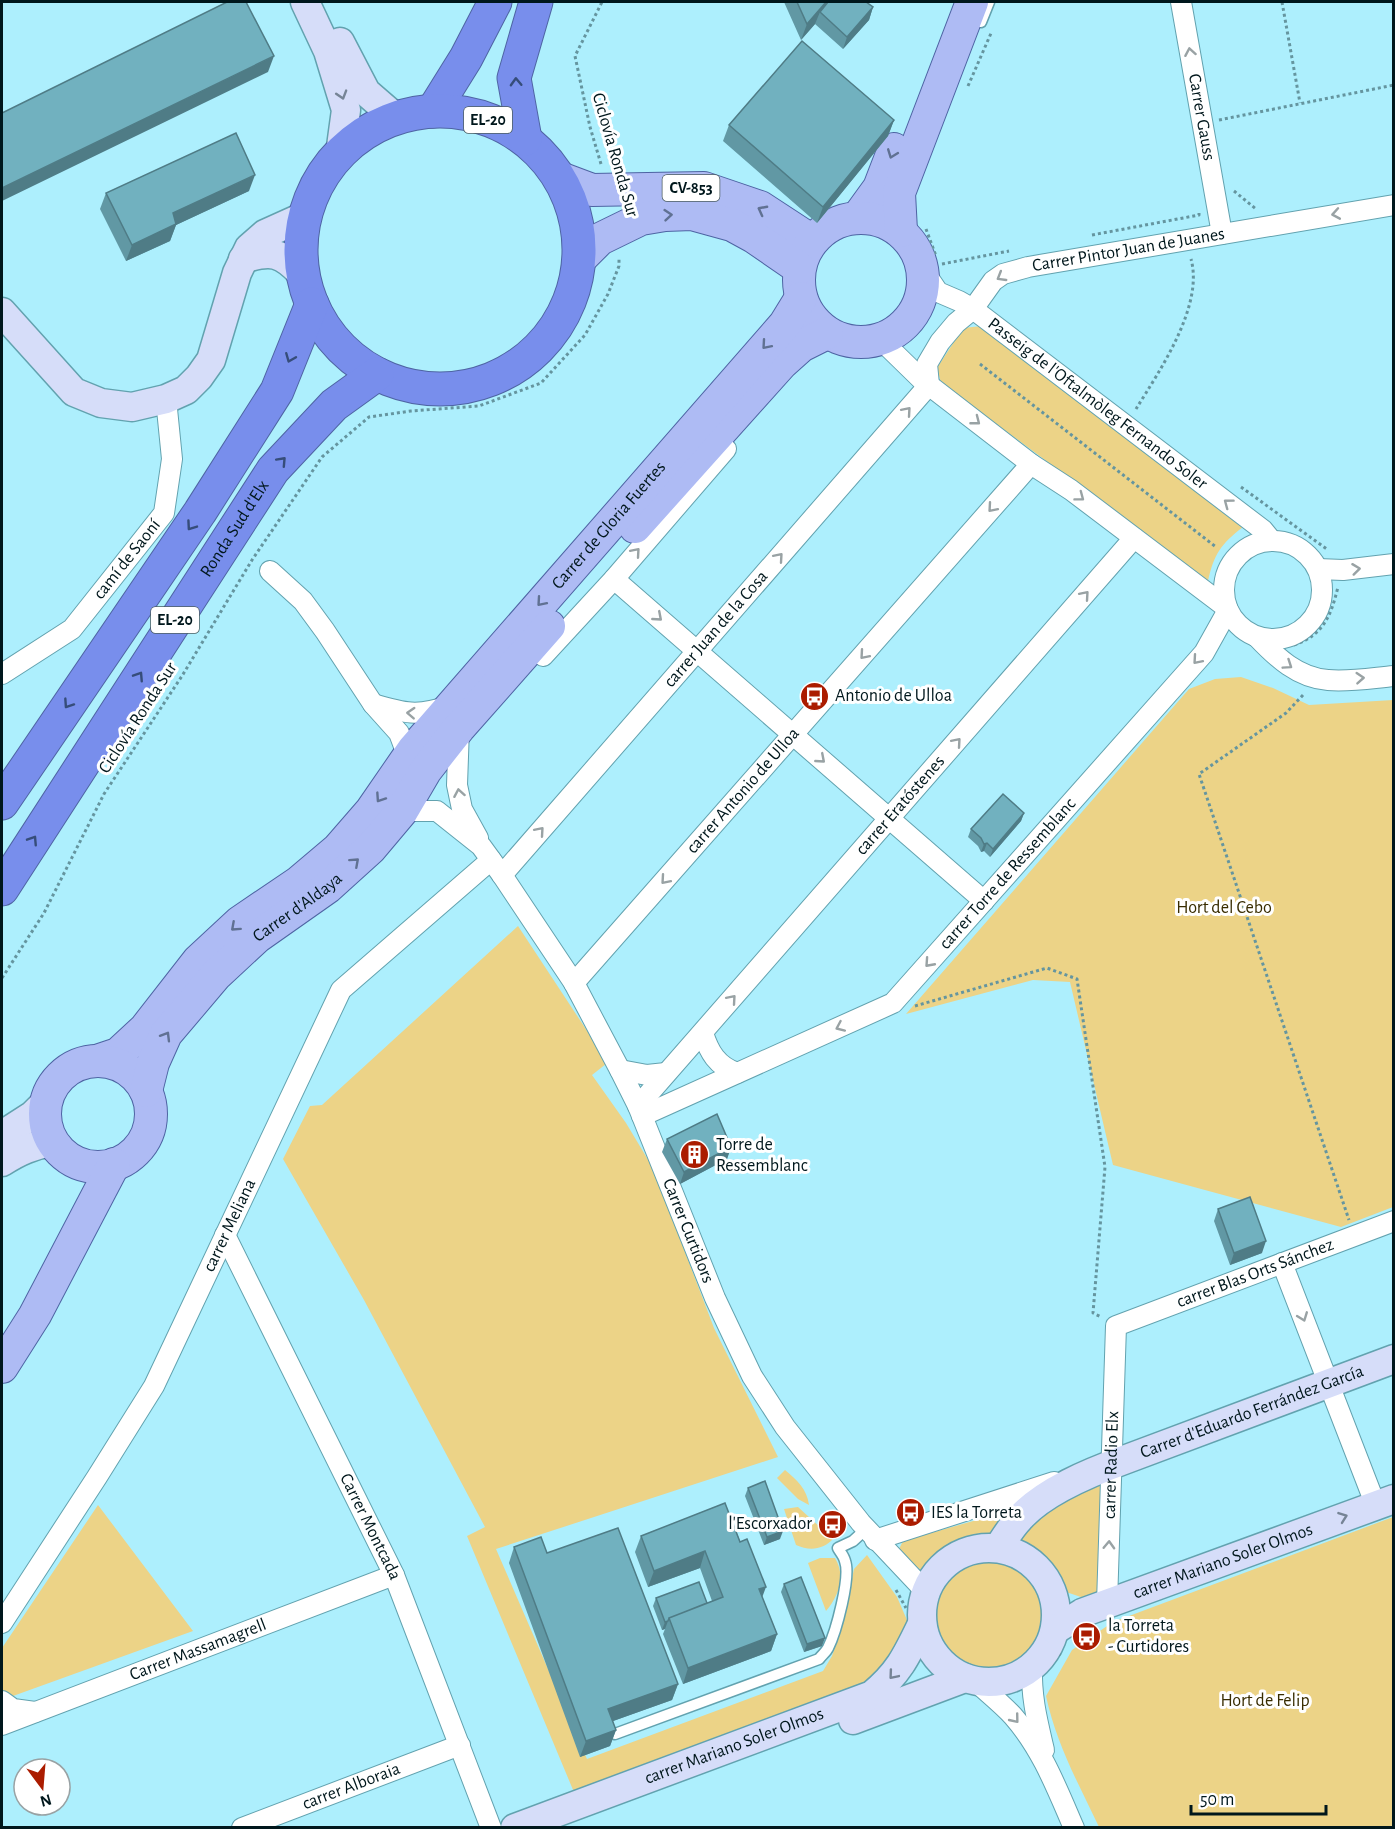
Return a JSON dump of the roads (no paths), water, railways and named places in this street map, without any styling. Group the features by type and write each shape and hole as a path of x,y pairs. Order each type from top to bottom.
{"highway":[{"name":"EL-20","path":"433,111 466,58 495,2"},
{"name":"EL-20","path":"525,139 514,78 536,2"},
{"name":"EL-20","path":"433,111 466,113 497,123 525,139 544,157 560,178 576,216 580,259 570,303 545,342 510,371 467,387 421,388 377,374 338,345 312,304 302,273 301,252 305,216 319,182 340,154 366,133 396,118 433,111"},
{"name":"Ronda Sud d'Elx","path":"2,802 200,512 277,391 312,304"},
{"name":"Ronda Sud d'Elx","path":"2,889 273,470 334,405 377,374"}],"main road":[{"path":"305,2 328,51 346,110 340,154"},
{"path":"320,2 366,92 396,118"},
{"path":"858,217 879,188 951,2"},
{"path":"912,225 858,217 832,224 804,269 811,318 827,333 844,340 862,342 880,339 900,329 915,312 923,292 923,270 916,249 912,225 899,193 921,153 975,14"},
{"name":"CV-853","path":"560,178 592,190 704,188 760,207 804,269"},
{"path":"580,259 600,239 641,219 692,214 732,225 804,269"},
{"path":"2,312 74,392 101,403 132,407 166,399 186,390 211,360 243,259 249,248 265,234 305,216"},
{"path":"243,259 270,252 288,259 302,273"},
{"name":"Carrer de Gloria Fuertes","path":"454,717 784,324 804,269"},
{"name":"Carrer de Gloria Fuertes","path":"410,754 454,717 491,693 600,566 767,381 801,346 827,333"},
{"name":"Carrer d'Aldaya","path":"146,1091 153,1064 166,1034 216,975 257,937 328,887 370,849 402,811 454,717"},
{"name":"Carrer d'Aldaya","path":"100,1060 118,1054 145,1029 198,961 240,922 299,882 338,849 371,811 410,754"},
{"path":"2,1162 35,1144 64,1152 94,1166 114,1164 128,1158 139,1148 147,1135 151,1120 151,1105 146,1091 138,1078 128,1069 100,1060 72,1067 60,1076 51,1088 46,1102 46,1123 64,1152 78,1182 75,1198 36,1281 2,1341"},
{"path":"2,1135 33,1114 46,1102"},
{"path":"2,1367 34,1315 114,1164"},
{"name":"Carrer d'Eduardo Ferrández García","path":"998,1548 1020,1517 1050,1494 1111,1464 1394,1359"},
{"name":"carrer Mariano Soler Olmos","path":"1055,1630 1082,1613 1107,1603 1384,1502"},
{"path":"988,1548 998,1548 1018,1554 1038,1569 1051,1588 1056,1610 1055,1630 1048,1648 1032,1666 1007,1680 970,1679 943,1664 914,1620 932,1580 951,1560 988,1548"},
{"name":"carrer Mariano Soler Olmos","path":"515,1827 872,1695 888,1682 903,1663 914,1620"},
{"name":"carrer Mariano Soler Olmos","path":"567,1827 970,1679"}],"street":[{"name":"Carrer Gauss","path":"1181,2 1225,192 1222,234"},
{"name":"Carrer Pintor Juan de Juanes","path":"929,386 927,364 940,342 973,309 993,281 1003,274 1028,267 1394,205"},
{"name":"Passeig de l'Oftalmòleg Fernando Soler","path":"923,270 938,292 973,309 1263,530 1272,541"},
{"path":"880,339 929,386 1031,464 1071,490 1227,609 1239,626 1257,637 1275,656 1297,671 1327,681 1394,676"},
{"name":"Carrer de Gloria Fuertes","path":"491,693 516,685 614,579 764,404 767,381"},
{"name":"carrer Juan de la Cosa","path":"491,860 697,650 929,386"},
{"name":"camí de Saoní","path":"2,674 72,629 164,513 172,459 166,399"},
{"name":"carrer Antonio de Ulloa","path":"574,983 1031,464"},
{"name":"carrer Eratóstenes","path":"640,1111 666,1073 1134,538"},
{"path":"1227,609 1224,583 1232,563 1249,547 1272,541 1287,543 1302,550 1318,569 1323,586 1322,602 1315,617 1298,633 1278,640 1257,637"},
{"path":"1318,569 1343,570 1394,564"},
{"path":"270,571 303,601 373,704 399,733 410,754"},
{"path":"614,579 984,901"},
{"name":"carrer Torre de Ressemblanc","path":"640,1111 737,1073 893,1003 1204,653 1227,609"},
{"path":"373,704 404,713 428,713 454,717"},
{"name":"Carrer Curtidors","path":"454,717 458,790 462,809 491,860 574,983 620,1070 640,1111 715,1298 752,1376 785,1428 870,1534 926,1592"},
{"name":"Carrer Curtidors","path":"402,811 437,811 491,860"},
{"name":"carrer Meliana","path":"2,1623 154,1386 341,990 491,860"},
{"path":"703,1033 714,1058 725,1068 737,1073"},
{"path":"620,1070 647,1075 666,1073"},
{"name":"carrer Blas Orts Sánchez","path":"1116,1326 1394,1221"},
{"name":"Carrer Montcada","path":"225,1235 394,1575 491,1827"},
{"path":"1282,1263 1329,1383 1384,1502"},
{"name":"carrer Radio Elx","path":"1107,1603 1116,1326"},
{"name":"Carrer d'Eduardo Ferrández García","path":"870,1534 1111,1464"},
{"name":"Carrer Massamagrell","path":"2,1725 394,1575"},
{"path":"1032,1666 1033,1708 1047,1765 1074,1827"},
{"path":"970,1679 1015,1718 1047,1765"},
{"path":"2,1701 13,1709 35,1712"},
{"name":"carrer Alboraia","path":"242,1827 460,1745"}],"lane":[{"path":"975,14 989,2"},
{"path":"615,1734 819,1659 827,1651 831,1641 839,1616 847,1575 845,1561 838,1548 870,1534"}],"place":[{"name":"Antonio de Ulloa","path":"814,696"},
{"name":"Torre de Ressemblanc","path":"695,1155"},
{"name":"IES la Torreta","path":"910,1513"},
{"name":"l'Escorxador","path":"833,1524"},
{"name":"la Torreta - Curtidores","path":"1087,1636"}],"park label":[{"name":"Hort del Cebo","path":"1224,908"},
{"name":"Hort de Felip","path":"1265,1701"}]}
